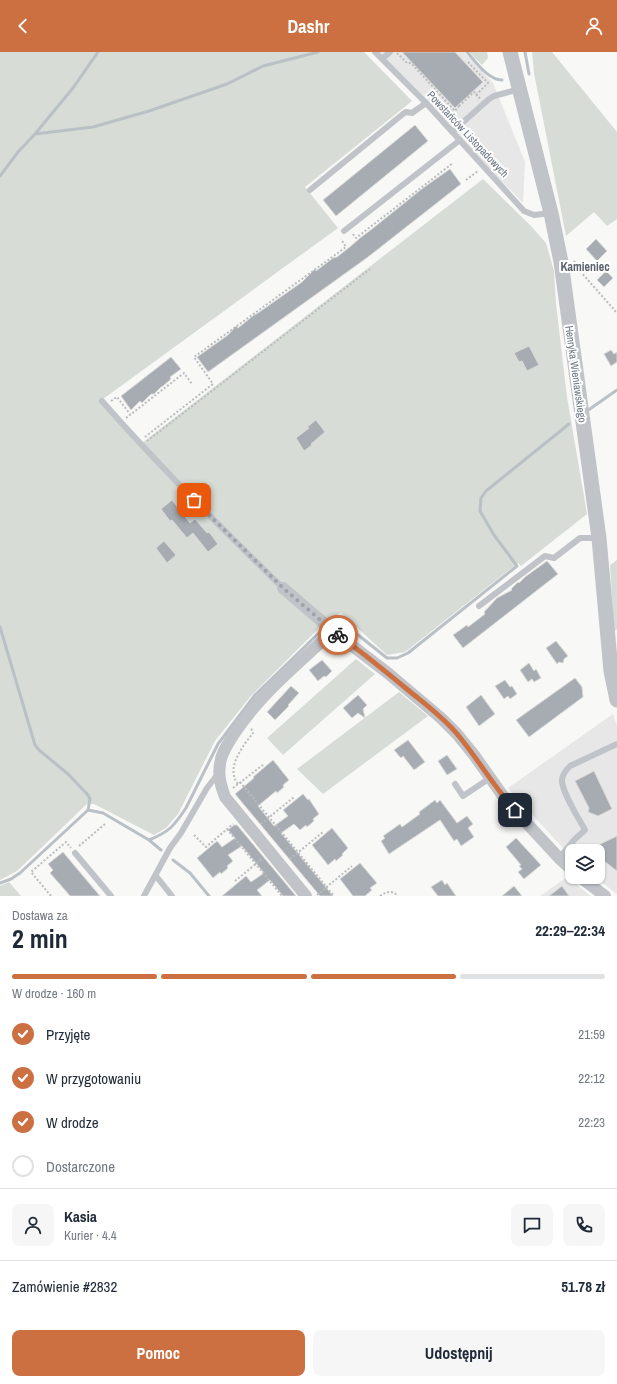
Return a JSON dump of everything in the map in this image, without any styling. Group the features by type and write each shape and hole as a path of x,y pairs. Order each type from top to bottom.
{"street":[{"name":"Henryka Wieniawskiego","path":"510,52 552,213 561,262 610,627 611,671 617,700"},
{"path":"283,588 333,631 389,674 441,718 457,734 508,803 565,864"},
{"path":"306,896 224,796 219,772 224,750 251,711 265,694 333,631"},
{"path":"589,884 605,896"}],"lane":[{"name":"Powstańców Listopadowych","path":"375,52 426,102 524,210 534,216 552,213"},
{"path":"382,60 390,52"},
{"path":"452,132 489,99 494,96 520,89"},
{"path":"310,190 403,114 406,112 412,113 426,102"},
{"path":"346,229 460,140"},
{"path":"104,404 140,444 283,588"},
{"path":"479,606 545,556 554,558 580,538 598,538"},
{"path":"559,858 575,839 585,830 563,788 562,778 566,770 570,766 617,744"},
{"path":"144,896 170,848 181,833 207,788 219,772"},
{"path":"455,784 464,796 490,778"},
{"path":"75,853 111,896"},
{"path":"156,876 172,896"}],"path":[{"path":"396,52 407,63 411,63 455,111 459,106"},
{"path":"468,62 488,84 476,95"},
{"path":"346,229 356,238 452,163"},
{"path":"466,180 484,166"},
{"path":"140,444 214,384 194,357 346,247 339,236"},
{"path":"561,262 570,260 576,262 580,271 617,313"},
{"path":"140,444 370,269"},
{"path":"120,422 184,374 192,384"},
{"path":"104,404 117,397 130,414"},
{"path":"248,724 253,733 240,750 234,766 234,777 334,896"},
{"path":"224,796 264,764"},
{"path":"253,831 294,797"},
{"path":"194,835 206,847 241,817"},
{"path":"227,830 282,896"},
{"path":"281,866 323,832"},
{"path":"51,896 31,872 66,842 75,853"},
{"path":"235,881 270,852"},
{"path":"316,896 352,866"},
{"path":"380,896 387,892 391,892 398,896"}],"shaded area":[{"path":"0,52 364,52 412,101 305,187 338,228 103,399 142,443 483,179 531,226 546,243 554,271 556,304 567,397 587,514 521,566 518,563 405,652 387,655 341,613 327,620 250,697 215,741 178,814 166,828 154,835 94,804 87,804 17,871 0,880"},
{"path":"376,52 464,52 493,83 525,162 523,203"},
{"path":"469,52 487,52 488,58 482,65"},
{"path":"532,52 552,52 617,132 617,219 607,226 594,212 566,236 534,73"},
{"path":"617,560 617,629 614,631 610,565"},
{"path":"356,659 375,674 283,755 267,738"},
{"path":"399,692 428,716 323,794 297,769"},
{"path":"613,714 617,726 617,894 604,884 605,844 565,844 565,850 508,788"},
{"path":"565,878 565,884 576,884 591,896 540,896"},
{"path":"9,882 21,896 0,896 0,886"}],"building":[{"path":"402,52 455,52 483,82 455,108"},
{"path":"415,125 428,141 336,216 323,200"},
{"path":"450,169 461,184 368,257 208,372 197,357 228,335 236,326 238,328 254,315 302,282 315,269 316,271 333,258 337,257 423,188"},
{"path":"596,239 607,251 597,261 586,249"},
{"path":"606,271 613,278 604,287 597,280"},
{"path":"529,346 539,365 527,371 522,361 519,362 514,353"},
{"path":"611,350 614,354 617,352 617,362 611,366 604,354"},
{"path":"171,357 181,369 170,377 171,379 154,394 151,394 142,403 140,401 131,410 121,396"},
{"path":"316,420 325,432 304,451 296,438 309,428 307,427"},
{"path":"172,500 190,523 195,519 207,533 209,532 218,544 208,552 193,533 187,538 172,520 170,521 161,509"},
{"path":"164,541 176,555 167,563 156,548"},
{"path":"547,561 558,574 463,648 453,635 467,625 468,627 485,614 484,612 497,598 512,590 511,589 518,582 519,583"},
{"path":"556,641 568,656 564,659 563,663 559,662 557,664 546,648"},
{"path":"322,660 332,671 326,677 324,676 318,681 309,670"},
{"path":"529,663 534,671 536,669 541,678 534,682 532,679 528,682 520,670"},
{"path":"575,678 582,687 583,697 529,737 516,720"},
{"path":"505,680 510,687 512,686 517,694 510,699 508,696 504,699 495,686"},
{"path":"291,686 299,693 275,720 267,712"},
{"path":"358,695 367,705 363,709 365,718 358,713 352,718 343,708"},
{"path":"481,695 495,714 479,726 466,707"},
{"path":"408,740 425,762 414,770 403,756 401,758 394,750"},
{"path":"447,755 457,769 447,775 438,761"},
{"path":"273,760 289,780 277,793 276,791 258,806 274,826 288,816 283,810 303,794 308,800 309,799 319,814 313,819 314,821 307,827 306,825 300,830 294,824 281,833 333,896 320,896 235,794"},
{"path":"594,771 612,809 598,816 588,812 589,808 575,781"},
{"path":"435,800 437,803 440,800 457,823 467,816 473,824 468,828 474,837 461,846 457,839 454,841 440,820 389,854 381,841 385,838 383,836 400,824 402,827 420,814 419,812"},
{"path":"234,825 237,825 296,896 283,896 270,880 257,890 262,896 222,896 246,876 251,882 264,873 242,846 228,855 233,861 227,866 228,868 213,878 197,858 217,841 222,847 235,838 228,830"},
{"path":"332,828 348,848 336,861 335,859 328,865 312,845"},
{"path":"617,836 617,871 605,862 605,844 600,844"},
{"path":"516,838 541,865 524,879 518,872 522,869 519,866 521,865 506,847"},
{"path":"63,852 100,896 70,896 50,873 53,870 48,864"},
{"path":"360,863 377,883 370,888 372,890 365,896 353,896 340,879"},
{"path":"442,880 445,885 447,883 456,896 438,896 431,887"},
{"path":"514,886 522,896 502,896"},
{"path":"562,886 569,896 549,896"}],"waterway":[{"path":"35,134 73,88 98,52"},
{"path":"0,176 18,152 35,134 93,127 149,111 227,84 263,66 318,52"},
{"path":"467,52 487,74 502,80"},
{"path":"525,52 529,74"},
{"path":"587,411 617,390"},
{"path":"332,621 337,618 387,658 397,658 408,653 517,566 494,535 480,511 481,498 486,491 569,424"},
{"path":"0,627 35,745 68,774 88,795 90,799 88,810"},
{"path":"149,840 162,834 178,819 186,808 218,744 255,695 322,630"},
{"path":"0,883 11,879 20,873 88,810 103,813 149,840 161,850"},
{"path":"173,860 190,873 209,896"}],"way so far":[{"path":"194,500 283,588 338,635"}],"district":[{"name":"Kamieniec","path":"585,267"}],"route":[{"path":"338,635 389,674 441,718 457,734 474,755 498,790 515,810"}]}
